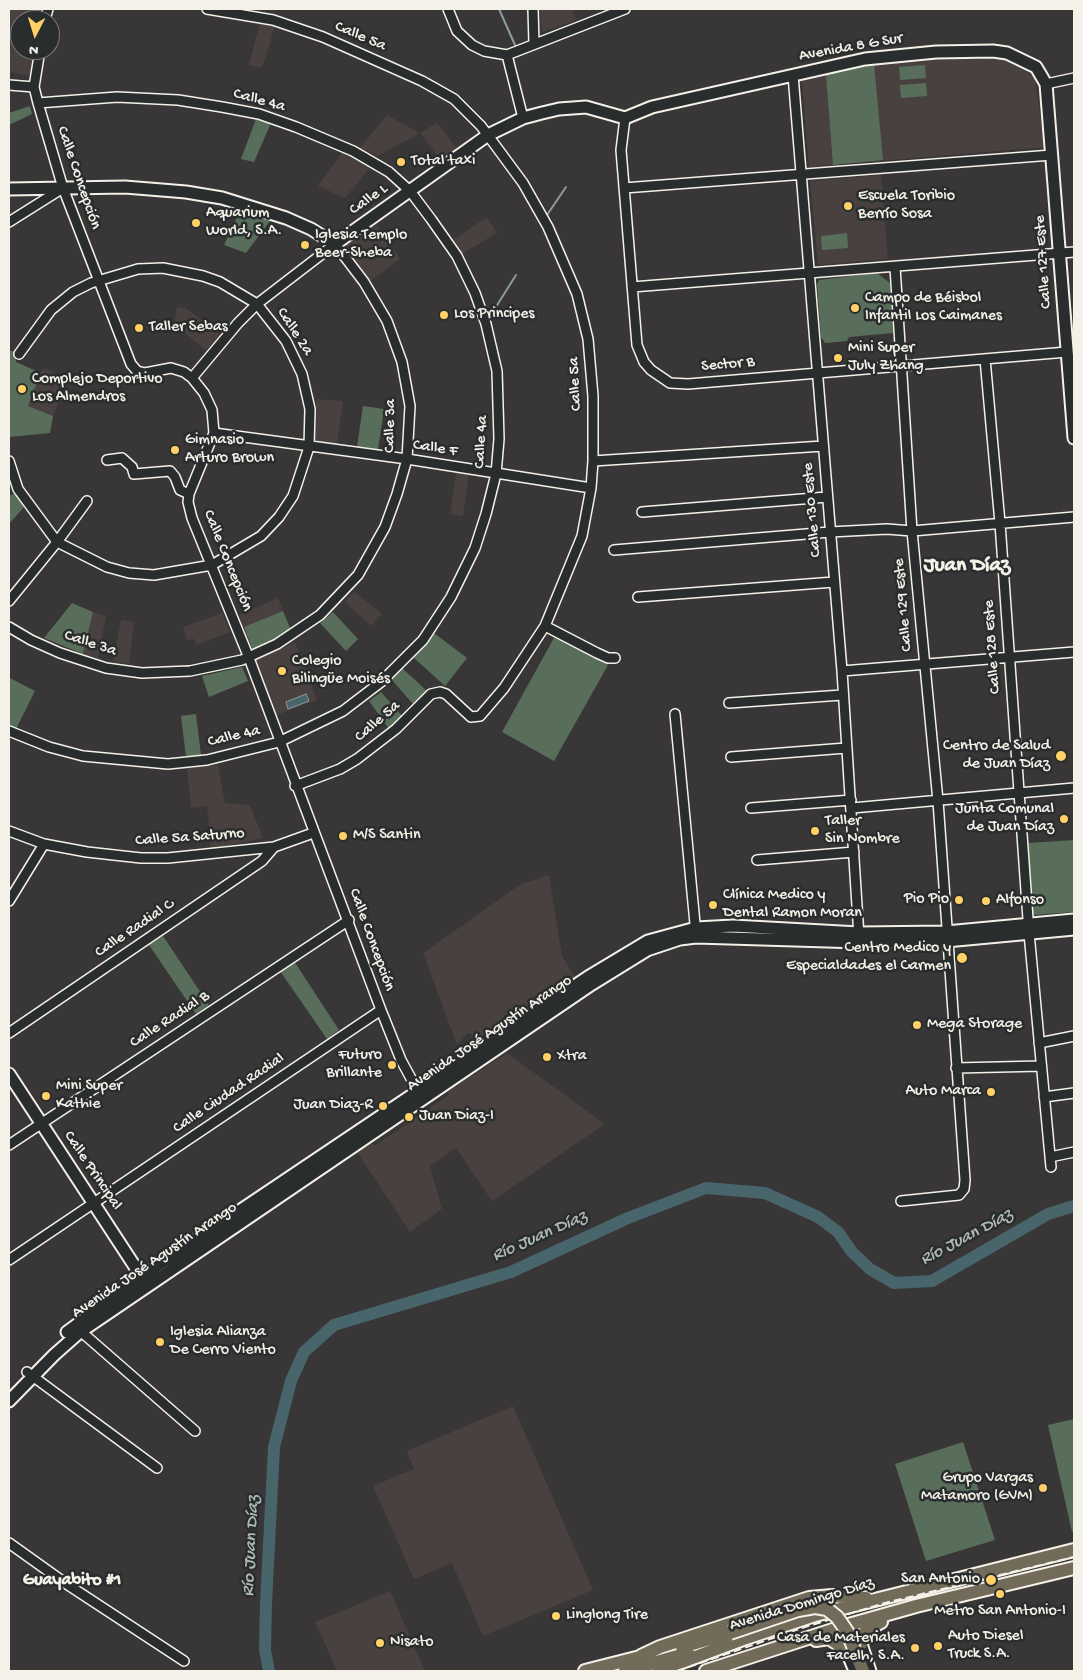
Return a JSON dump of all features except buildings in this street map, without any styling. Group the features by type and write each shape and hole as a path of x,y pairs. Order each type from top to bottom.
{"main road":[{"name":"Avenida Domingo Díaz","path":"658,1671 746,1638 815,1615 1074,1550"},
{"name":"Avenida Domingo Díaz","path":"706,1671 845,1626 916,1606 1074,1568"},
{"path":"641,1656 660,1647 809,1598 832,1596 876,1599"},
{"path":"854,1647 870,1626 899,1616 916,1606"},
{"path":"585,1671 730,1633 798,1610 815,1607 826,1609 837,1617 848,1633 863,1671"},
{"path":"625,1671 746,1638"},
{"path":"726,1671 822,1638 854,1647"}],"street":[{"name":"Calle 5a","path":"207,9 219,9 273,20 297,28 350,48 422,81 454,99 488,136 523,183 548,227 577,294 588,339 592,396 593,461 591,488 582,536 545,626 504,688 480,716 471,717 446,694 440,692 431,694 396,729 357,759 340,769 296,786"},
{"path":"448,9 457,31 472,45 484,51 507,55 625,9"},
{"path":"533,9 534,43"},
{"name":"Avenida 8 G Sur","path":"626,118 652,107 865,59 904,54 993,51 1021,58 1036,67 1046,84"},
{"path":"507,55 523,118"},
{"name":"Calle Concepción","path":"38,60 34,87 62,188 131,364 137,371 145,373 171,368 192,378 204,393 212,410 214,433 188,502 192,518 249,658 279,742 349,920 381,1010 401,1060 420,1095"},
{"name":"Calle 130 Este","path":"794,75 842,671 842,695 852,804 859,938"},
{"path":"1046,84 1074,78"},
{"name":"Calle 127 Este","path":"1046,84 1074,438"},
{"path":"9,85 34,87"},
{"name":"Calle 4a","path":"9,730 49,747 83,756 168,764 207,760 279,742 343,711 381,682 423,640 451,598 475,548 496,474 499,399 497,371 486,324 475,293 457,256 410,191 374,161 296,127 259,114 178,100 83,98 38,103"},
{"name":"Calle L","path":"192,378 238,323 257,304 335,244 488,136 523,118 558,109 574,107 597,109 626,118"},
{"name":"Sector B","path":"626,118 621,150 632,287 640,353 651,370 670,383 688,384 1067,352"},
{"path":"624,188 1052,155"},
{"path":"9,222 62,188"},
{"name":"Calle 3a","path":"9,189 154,188 222,198 286,218 310,229 335,244 376,300 395,341 407,383 410,406 407,459 385,527 358,575 334,603 305,627 277,644 249,658 190,671 150,673 121,671 95,665 60,653 31,640 9,627"},
{"path":"632,287 1074,252"},
{"name":"Calle 129 Este","path":"895,267 903,366 912,531 938,801 964,1190 959,1195 901,1201"},
{"name":"Calle 2a","path":"9,461 18,489 57,542 107,567 129,573 154,575 212,565 261,536 279,517 294,496 309,447 310,409 302,374 286,341 257,304 220,282 187,272 163,268 138,269 98,280 73,292 51,310 19,354"},
{"name":"Calle 128 Este","path":"985,359 1000,523 1028,928 1051,1168"},
{"name":"Calle F","path":"214,433 407,459 591,488"},
{"path":"593,461 823,446"},
{"path":"107,460 122,458 132,467 134,474 170,471 176,477 180,490 190,494"},
{"path":"642,512 827,497"},
{"path":"9,601 57,542 87,501"},
{"path":"614,550 830,532 887,529 912,531 1074,517"},
{"path":"638,598 834,582"},
{"path":"545,626 597,653 608,658 615,658"},
{"path":"842,671 1074,652"},
{"path":"729,703 842,695"},
{"path":"675,714 696,932"},
{"path":"731,757 846,748"},
{"path":"751,808 938,801 1074,788"},
{"name":"Calle 5a Saturno","path":"9,832 44,844 87,852 141,858 168,858 274,847 314,833"},
{"path":"9,901 44,844"},
{"name":"Calle Radial C","path":"9,1033 262,861 274,847"},
{"path":"757,860 854,852"},
{"name":"Calle Radial B","path":"9,1145 349,920"},
{"name":"Avenida José Agustín Arango","path":"9,1389 29,1374 78,1329 145,1281 420,1095 633,958 660,945 696,932 859,938 946,936 1028,928 1074,920"},
{"name":"Avenida José Agustín Arango","path":"1028,928 1074,929"},
{"name":"Calle Ciudad Radial","path":"9,1260 381,1010"},
{"path":"1039,1043 1074,1036"},
{"path":"956,1068 1041,1066"},
{"name":"Calle Principal","path":"9,1074 145,1281"},
{"path":"1044,1097 1074,1093"},
{"path":"1050,1157 1074,1152"},
{"path":"78,1329 195,1431"},
{"path":"29,1374 157,1468"},
{"name":"Avenida José Agustín Arango","path":"9,1401 29,1374"},
{"path":"9,1543 65,1584 184,1661"},
{"path":"854,1647 854,1671"},
{"path":"854,1647 870,1671"}],"shaded area":[{"path":"9,9 43,9 10,10 10,60 34,60 32,76 9,72"},
{"path":"540,9 573,9 576,20 542,32"},
{"path":"260,23 275,26 262,68 249,65"},
{"path":"999,55 1016,59 1035,79 1045,147 809,167 802,80 901,59"},
{"path":"387,115 420,133 378,156 360,148"},
{"path":"437,123 457,148 440,160 420,133"},
{"path":"344,150 371,166 345,198 318,186"},
{"name":"Escuela Toribio Berrío Sosa","path":"881,175 888,259 818,265 810,181"},
{"path":"487,217 497,233 462,254 453,240"},
{"path":"377,225 400,259 370,281 345,246"},
{"path":"177,307 186,308 221,335 206,351 174,324"},
{"path":"43,368 68,378 53,416 28,406"},
{"path":"316,399 343,401 337,444 315,441"},
{"path":"456,473 469,475 463,516 450,514"},
{"path":"354,591 382,614 371,626 345,602"},
{"path":"278,598 283,611 244,627 239,615"},
{"path":"93,612 106,616 98,658 83,654"},
{"path":"222,613 230,632 196,645 195,639 187,640 183,627"},
{"path":"121,620 134,622 129,664 113,662"},
{"name":"Colegio Bilingüe Moisés","path":"295,642 317,700 274,716 253,661"},
{"path":"218,765 225,803 250,805 263,838 211,849 207,806 191,808 187,768"},
{"path":"549,875 562,956 578,981 526,1009 487,1041 468,1033 457,1045 423,953 521,884"},
{"path":"507,1053 605,1124 492,1201 456,1148 430,1166 442,1209 410,1232 357,1152 369,1143 376,1145 449,1095 447,1092"},
{"path":"513,1406 593,1590 483,1636 452,1563 414,1579 373,1486 414,1469 407,1451"},
{"name":"Nisato","path":"390,1591 425,1671 337,1671 315,1622"}],"green space":[{"path":"874,64 883,160 833,165 826,74"},
{"path":"925,65 926,78 900,80 899,67"},
{"path":"926,83 927,96 901,98 900,85"},
{"path":"30,106 32,114 9,125 9,113"},
{"path":"256,119 271,123 254,162 241,159"},
{"path":"240,211 270,221 246,253 224,245"},
{"path":"847,233 848,248 822,250 821,236"},
{"name":"Campo de Béisbol Infantil Los Caimanes","path":"877,273 890,283 893,333 849,337 847,341 825,343 821,337 817,284 819,280"},
{"name":"Complejo Deportivo Los Almendros","path":"9,351 15,351 16,362 41,373 28,406 53,416 50,433 9,437"},
{"path":"363,406 384,409 378,450 357,447"},
{"path":"15,493 24,507 9,524 9,496"},
{"path":"72,603 93,612 83,654 44,638"},
{"path":"283,611 291,630 253,651 244,627"},
{"path":"333,612 358,639 346,651 320,623"},
{"path":"434,633 467,658 445,686 413,657"},
{"path":"555,636 608,665 554,761 502,732"},
{"path":"242,667 248,681 209,697 202,676"},
{"path":"402,668 427,691 413,704 391,679"},
{"path":"10,678 35,691 16,729 9,725"},
{"path":"381,692 403,717 389,729 369,701"},
{"path":"196,714 201,755 186,757 181,716"},
{"path":"1074,840 1074,912 1033,915 1028,843"},
{"path":"163,936 209,1005 196,1014 149,945"},
{"path":"294,961 339,1030 327,1039 280,971"},
{"path":"1074,1419 1074,1531 1072,1532 1048,1425"},
{"path":"963,1442 995,1540 926,1561 895,1464"}],"water":[{"path":"306,694 309,701 288,709 286,702"}],"waterway":[{"path":"499,9 515,45"},
{"path":"547,215 566,187"},
{"path":"489,318 516,275"},
{"name":"Río Juan Díaz","path":"269,1671 265,1650 266,1603 274,1447 291,1381 304,1352 334,1325 511,1272 628,1218 706,1188 765,1193 818,1217 838,1232 852,1252 870,1269 894,1283 932,1281 1048,1214 1074,1206"}],"railway":[{"path":"677,1671 805,1627 885,1603 1074,1557"}],"place":[{"name":"Total taxi","path":"401,162"},
{"name":"Escuela Toribio Berrío Sosa","path":"848,206"},
{"name":"Aquarium World, S.A.","path":"196,223"},
{"name":"Iglesia Templo Beer-Sheba","path":"305,245"},
{"name":"Campo de Béisbol Infantil Los Caimanes","path":"855,308"},
{"name":"Los Principes","path":"444,315"},
{"name":"Taller Sebas","path":"139,328"},
{"name":"Mini Super July Zhang","path":"838,358"},
{"name":"Complejo Deportivo Los Almendros","path":"22,389"},
{"name":"Gimnasio Arturo Brown","path":"175,450"},
{"name":"Colegio Bilingüe Moisés","path":"282,671"},
{"name":"Centro de Salud de Juan Díaz","path":"1061,756"},
{"name":"Junta Comunal de Juan Díaz","path":"1064,819"},
{"name":"Taller Sin Nombre","path":"815,831"},
{"name":"M/S Santin","path":"343,836"},
{"name":"Pio Pio","path":"959,900"},
{"name":"Alfonso","path":"986,901"},
{"name":"Clínica Medico y Dental Ramon Moran","path":"713,905"},
{"name":"Centro Medico y Especialdades el Carmen","path":"962,958"},
{"name":"Mega Storage","path":"917,1025"},
{"name":"Xtra","path":"547,1057"},
{"name":"Futuro Brillante","path":"392,1065"},
{"name":"Auto Marca","path":"991,1092"},
{"name":"Mini Super Kathie","path":"46,1096"},
{"name":"Juan Diaz-R","path":"383,1106"},
{"name":"Juan Diaz-I","path":"409,1117"},
{"name":"Iglesia Alianza De Cerro Viento","path":"160,1342"},
{"name":"Grupo Vargas Matamoro (GVM)","path":"1043,1488"},
{"name":"San Antonio","path":"991,1580"},
{"name":"Metro San Antonio-I","path":"1000,1594"},
{"name":"Linglong Tire","path":"556,1616"},
{"name":"Nisato","path":"380,1643"},
{"name":"Auto Diesel Truck S.A.","path":"938,1646"},
{"name":"Casa de Materiales Facelh, S.A.","path":"915,1648"}],"district":[{"name":"Juan Díaz","path":"967,567"},
{"name":"Guayabito #1","path":"72,1581"}]}
